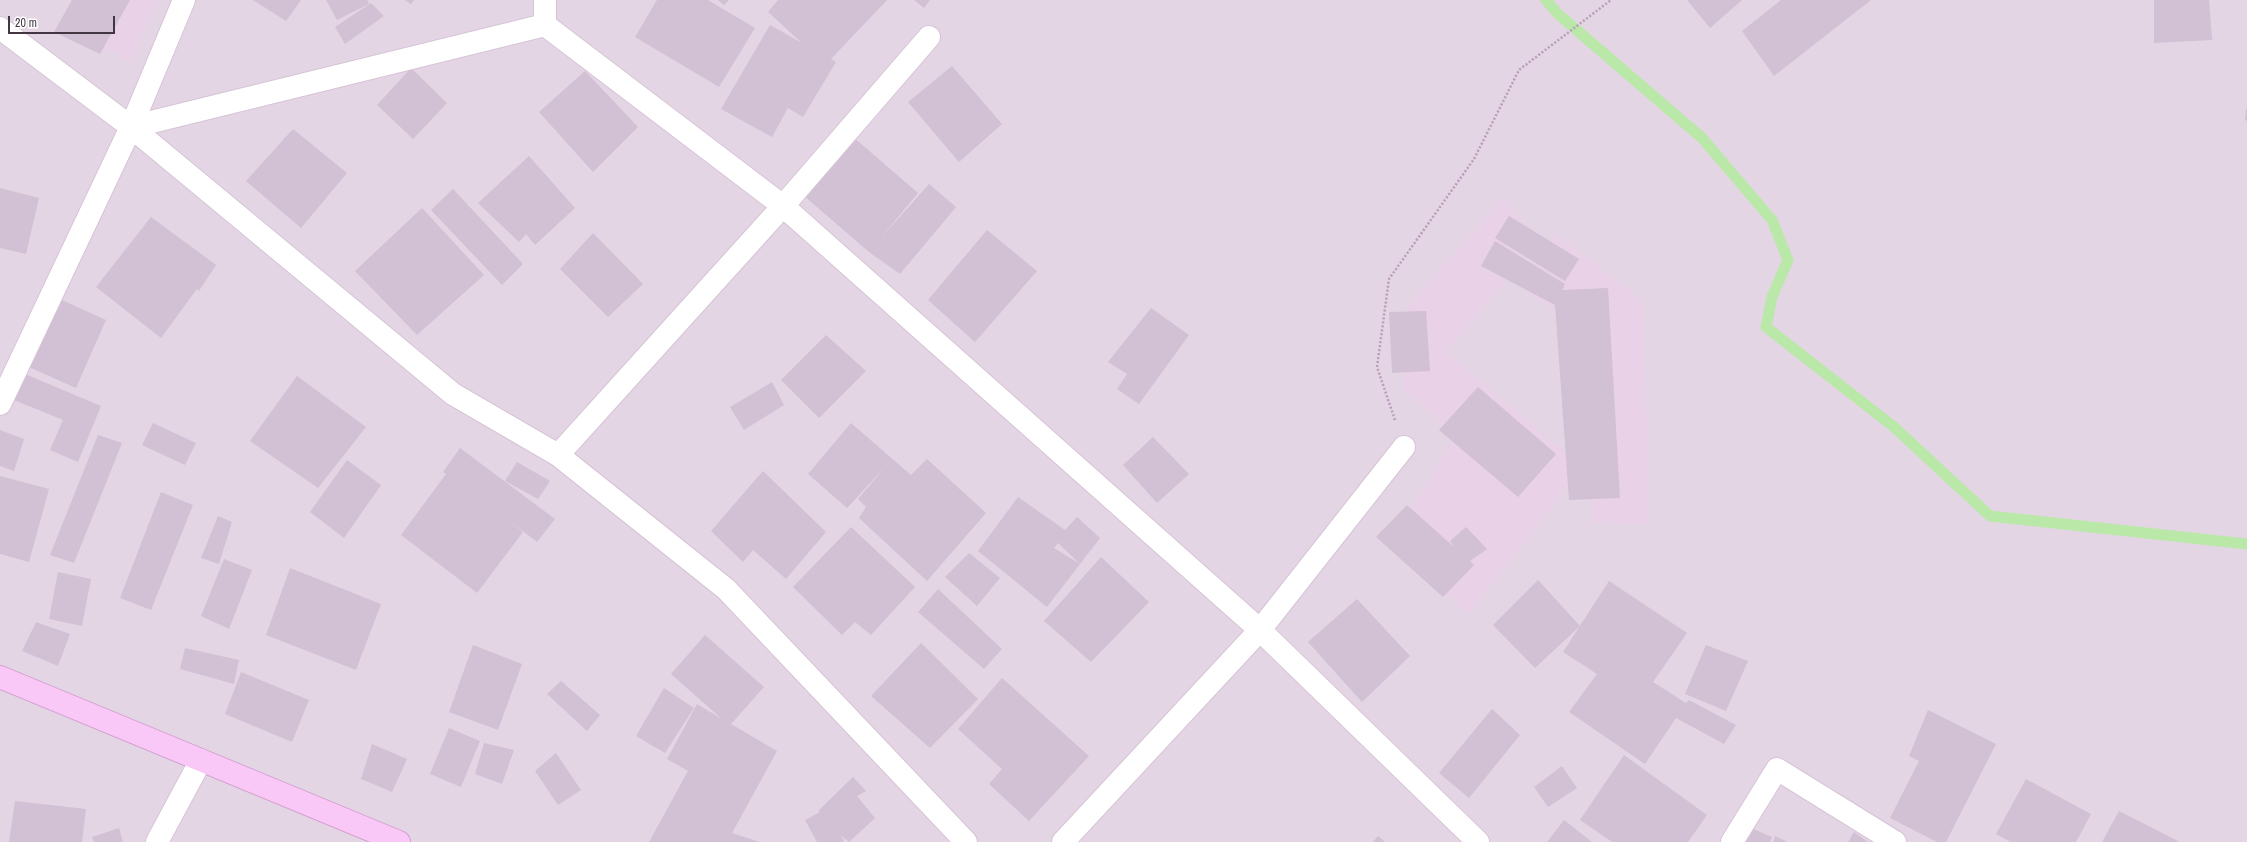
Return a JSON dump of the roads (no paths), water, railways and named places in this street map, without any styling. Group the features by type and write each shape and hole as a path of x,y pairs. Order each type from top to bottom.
{"main road":[{"path":"0,678 399,842"}],"street":[{"path":"0,404 131,127 184,0"},
{"path":"545,0 545,25"},
{"path":"131,127 545,25"},
{"path":"545,25 783,206 1260,630 1478,842"},
{"path":"0,28 131,127 453,394 558,456 726,589 966,842"},
{"path":"558,456 783,206 929,37"},
{"path":"1063,842 1260,630 1404,447"},
{"path":"157,842 201,760"},
{"path":"1732,842 1777,769 1895,842"}],"waterway":[{"path":"1546,0 1557,13 1702,138 1772,220 1788,260 1772,297 1766,327 1894,427 1990,516 2247,544"}]}
